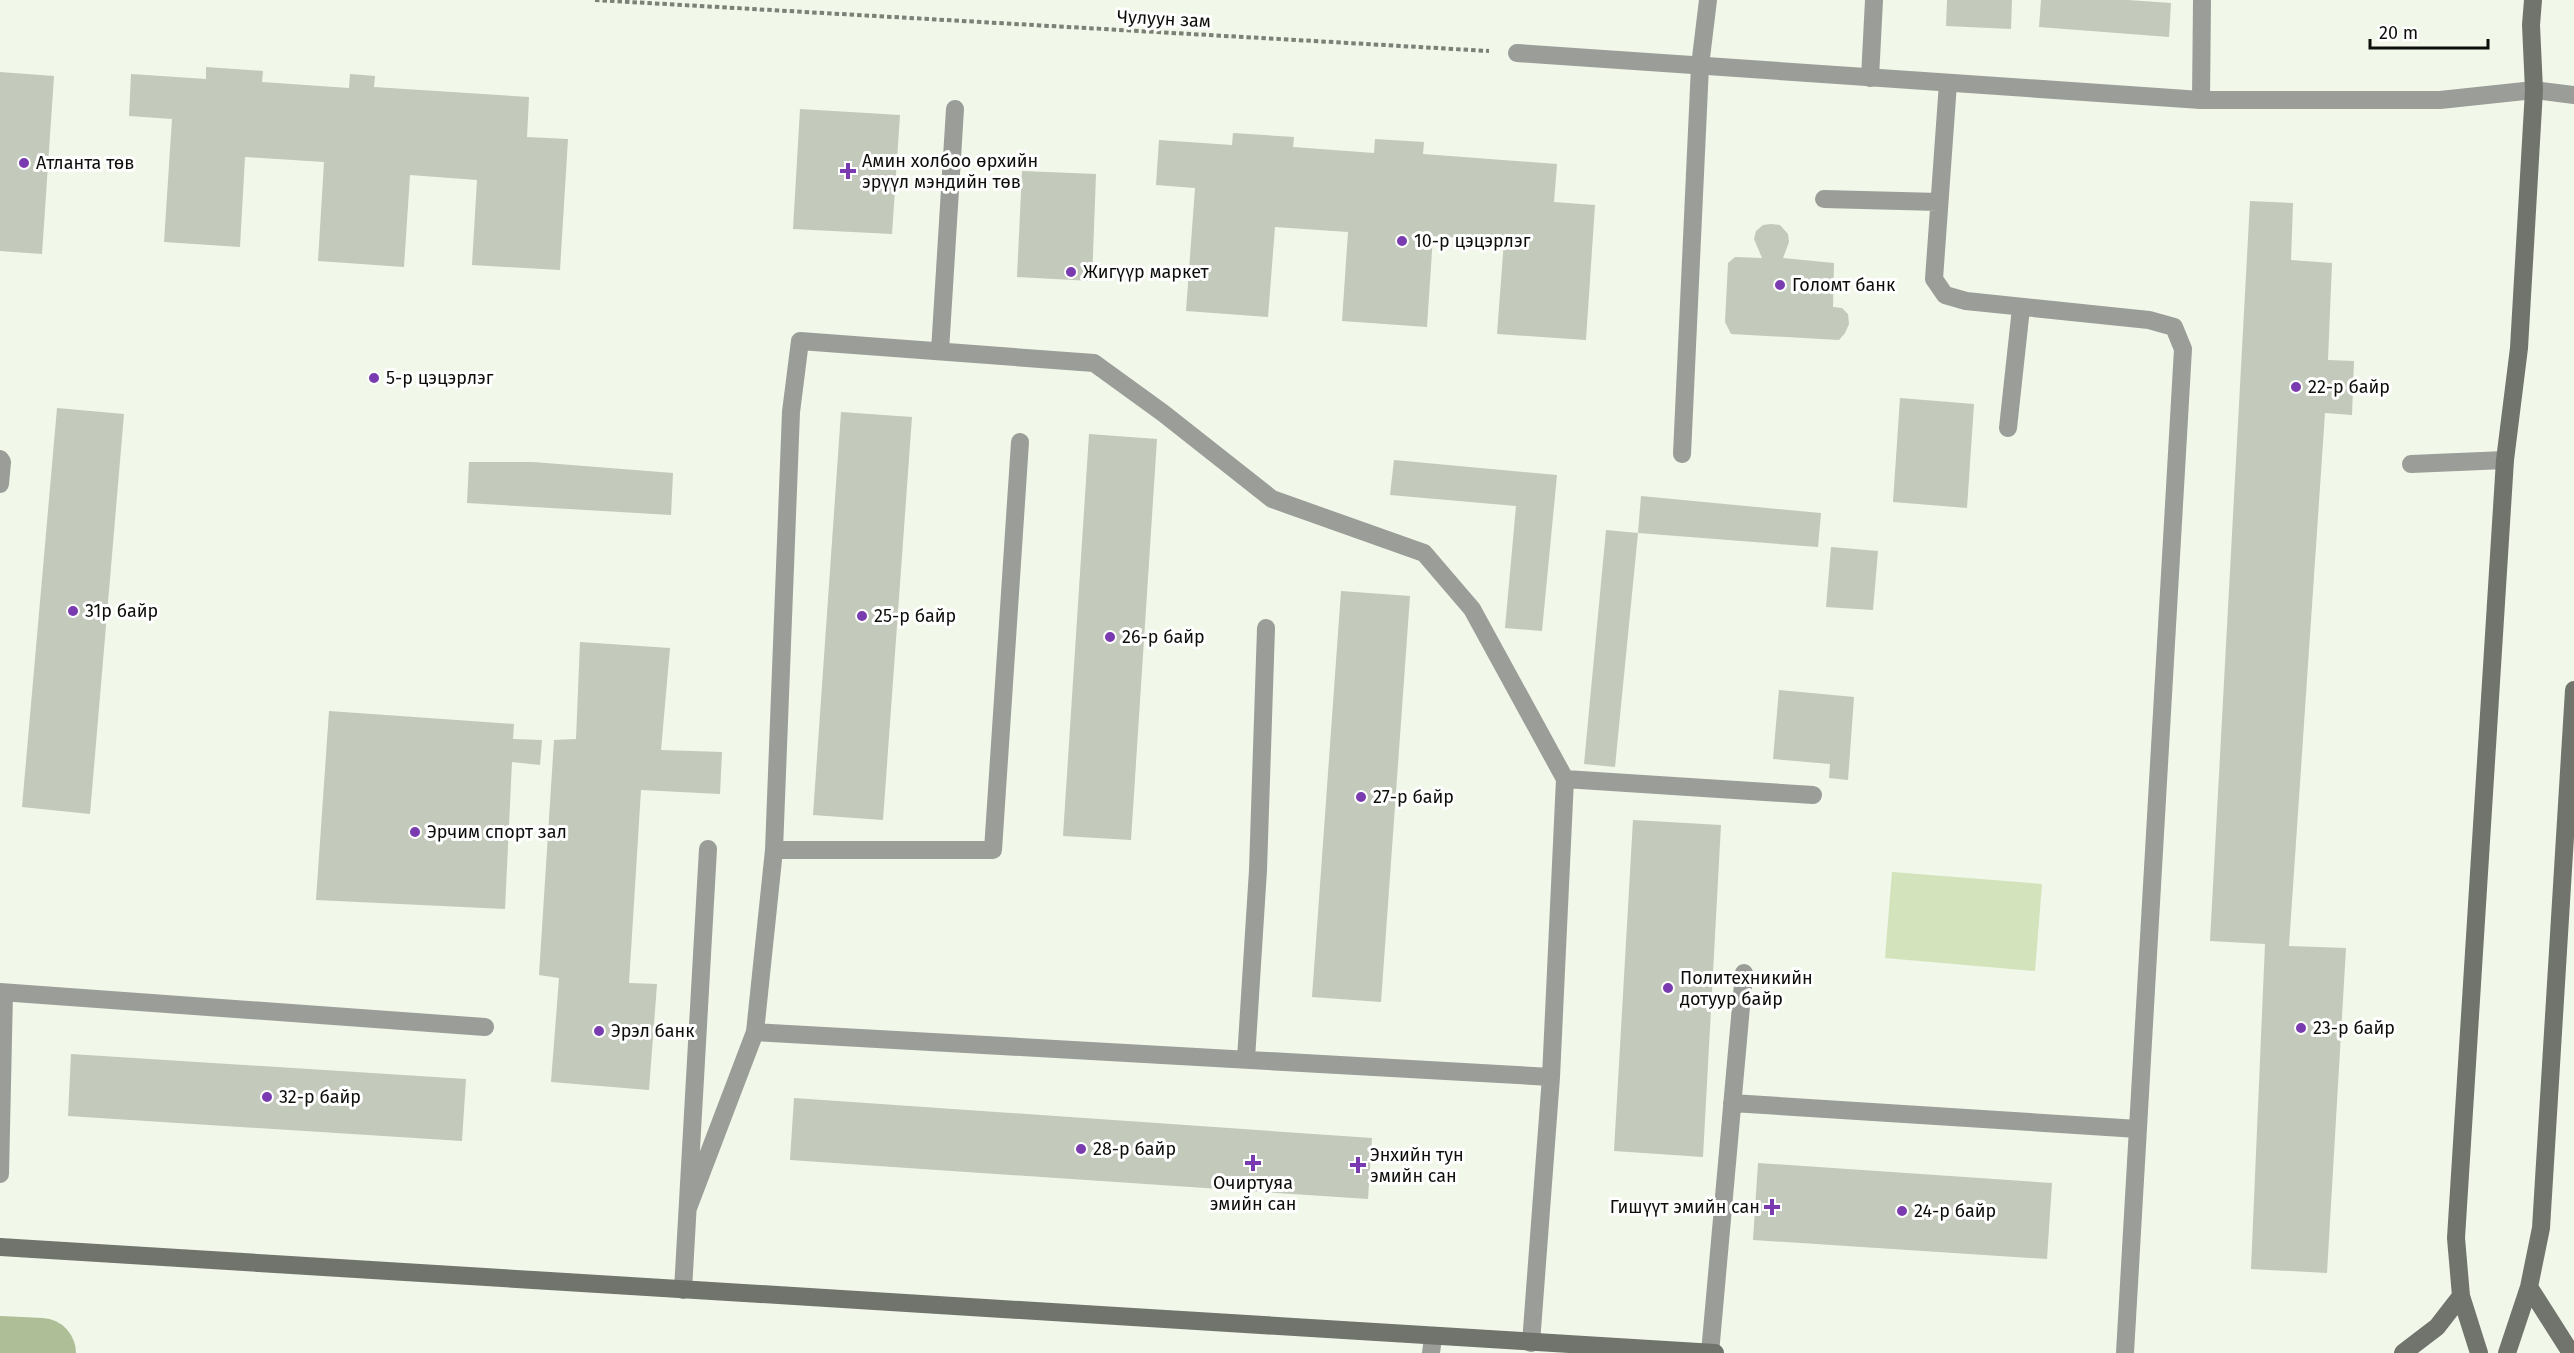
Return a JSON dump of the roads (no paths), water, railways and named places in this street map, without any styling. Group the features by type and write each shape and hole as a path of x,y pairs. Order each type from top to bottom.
{"main road":[{"path":"2479,1353 2461,1296 2456,1238 2505,460 2519,348 2534,90 2531,25 2533,0"},
{"path":"2507,1353 2529,1287 2541,1228 2574,690"},
{"path":"0,1246 683,1290 1432,1345 1532,1343 1715,1353"},
{"path":"2529,1287 2571,1353"},
{"path":"2403,1353 2437,1327 2461,1296"}],"street":[{"path":"1682,454 1700,66 1708,0"},
{"path":"1870,78 1874,0"},
{"path":"2201,100 2202,0"},
{"path":"1517,53 2201,100 2440,100 2534,90 2574,94"},
{"path":"1948,83 1934,279 1945,295 1966,301 2021,308 2149,320 2174,327 2183,349 2125,1353"},
{"path":"940,351 955,109"},
{"path":"1824,199 1939,202"},
{"path":"2008,428 2021,308"},
{"path":"688,1208 755,1032 774,850 791,412 800,341 1094,363 1163,413 1272,499 1424,553 1472,609 1565,779 1551,1077 1532,1343"},
{"path":"774,850 993,850 1020,442"},
{"path":"0,459 2,462 0,484"},
{"path":"2411,464 2505,460"},
{"path":"1246,1059 1258,870 1266,628"},
{"path":"1565,779 1813,795"},
{"path":"683,1290 708,849"},
{"path":"1710,1353 1744,973"},
{"path":"0,1174 2,993 485,1027"},
{"path":"755,1032 1551,1077"},
{"path":"1732,1103 2138,1129"}],"waterway":[{"path":"0,1351 41,1353"}],"place":[{"name":"Атланта төв","path":"24,163"},
{"name":"Амин холбоо өрхийн эрүүл мэндийн төв","path":"848,171"},
{"name":"10-р цэцэрлэг","path":"1402,241"},
{"name":"Жигүүр маркет","path":"1071,272"},
{"name":"Голомт банк","path":"1780,285"},
{"name":"5-р цэцэрлэг","path":"374,378"},
{"name":"22-р байр","path":"2296,387"},
{"name":"31р байр","path":"73,611"},
{"name":"25-р байр","path":"862,616"},
{"name":"26-р байр","path":"1110,637"},
{"name":"27-р байр","path":"1361,797"},
{"name":"Эрчим спорт зал","path":"415,832"},
{"name":"Политехникийн дотуур байр","path":"1668,988"},
{"name":"23-р байр","path":"2301,1028"},
{"name":"Эрэл банк","path":"599,1031"},
{"name":"32-р байр","path":"267,1097"},
{"name":"28-р байр","path":"1081,1149"},
{"name":"Очиртуяа эмийн сан","path":"1253,1163"},
{"name":"Энхийн тун эмийн сан","path":"1358,1165"},
{"name":"Гишүүт эмийн сан","path":"1772,1207"},
{"name":"24-р байр","path":"1902,1211"}]}
